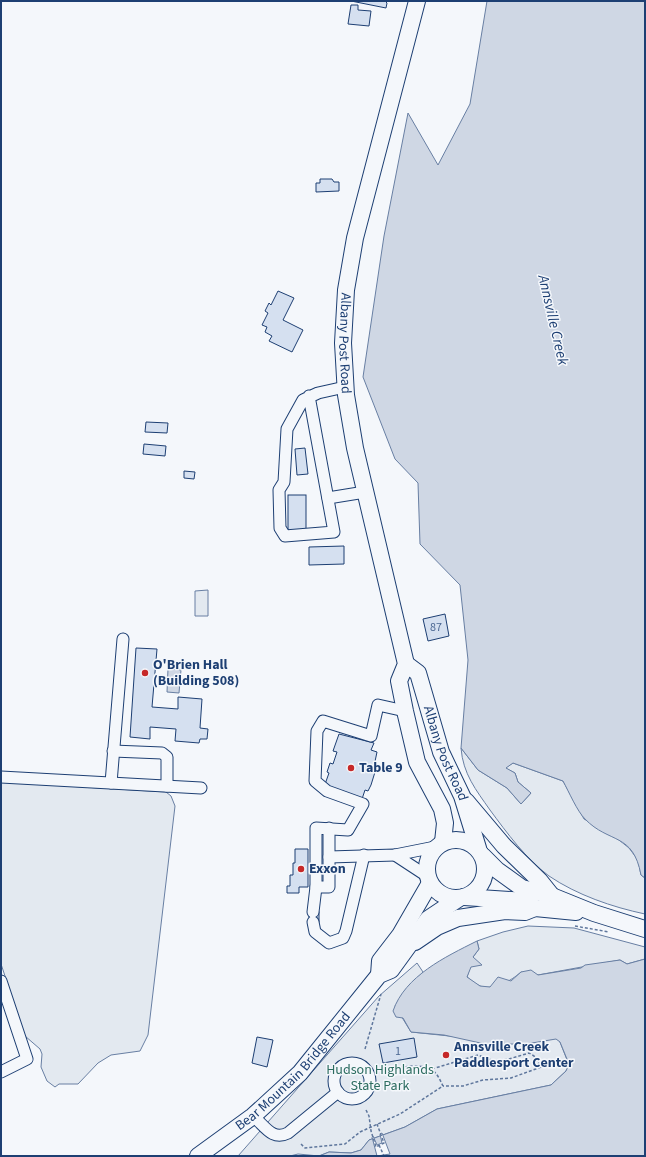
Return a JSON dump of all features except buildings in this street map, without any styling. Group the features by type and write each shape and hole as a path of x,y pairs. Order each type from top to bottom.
{"highway":[{"name":"Albany Post Road","path":"417,1 360,213 350,264 344,317 345,387 353,442 406,664 399,681 417,762 442,809 445,822 439,845"},
{"name":"Albany Post Road","path":"406,664 418,673 441,752 462,796 480,852"},
{"path":"462,796 504,846 540,881 552,896"},
{"path":"535,908 526,901 444,897 428,880 426,864 430,855 439,845 452,839 461,840 480,852 497,870 522,888 552,896 600,915 645,929"},
{"path":"461,898 473,892 480,885 484,876 480,852"},
{"name":"Bear Mountain Bridge Road","path":"380,982 380,961 400,935 428,880"},
{"name":"Bear Mountain Bridge Road","path":"198,1156 253,1116 300,1073 391,970 428,919 461,898"},
{"path":"412,943 437,928 458,918 505,911 525,912 535,908 600,915"}],"street":[{"path":"309,396 334,532 285,536 280,528 279,490 284,482 287,429 296,410 303,400 309,396 345,387"},
{"path":"328,498 365,492"},
{"path":"111,783 123,639"},
{"path":"364,855 346,932 343,938 329,943 315,932 313,917 316,887 323,857 316,828 348,830 363,804 327,791 315,781 317,731 323,721 371,736 378,705 406,711"},
{"path":"113,751 162,753 167,757 168,761 168,786"},
{"path":"1,777 201,788"},
{"path":"323,857 395,855 439,845"},
{"path":"395,855 428,880"},
{"path":"1,981 27,1060 1,1072"},
{"path":"352,1063 358,1064 367,1071 369,1076 368,1088 360,1097 348,1099 338,1092 334,1082 335,1076 341,1067 352,1063"},
{"path":"253,1116 274,1136 281,1137 338,1092"}],"path":[{"path":"365,1049 380,982"},
{"path":"300,1144 305,1148 345,1144 377,1124 400,1114 443,1086 463,1086 483,1080 511,1078 541,1067 534,1056 529,1053 509,1059 494,1061 478,1056 432,1069 414,1066 379,1072 369,1076"},
{"path":"432,1069 443,1086"},
{"path":"366,1110 369,1116 370,1128 376,1147 384,1144 377,1124"},
{"path":"380,1145 384,1156"}],"green space":[{"path":"208,590 208,616 195,616 195,591"},
{"path":"461,748 478,770 507,788 521,804 531,793 518,782 515,773 505,768 513,763 563,781 584,819 614,836 629,848 638,860 641,875 645,878 645,914 620,908 583,895 549,876 532,862 496,819 480,796 467,774"},
{"path":"1,782 166,792 171,796 175,806 148,1035 140,1051 111,1055 98,1063 78,1084 59,1084 55,1087 47,1081 41,1067 42,1054 40,1049 25,1036 1,964"},
{"path":"528,926 574,928 645,947 645,959 627,964 620,960 538,975 521,972 507,982 490,987 480,986 467,977 473,957 479,949 477,941 503,932"},
{"name":"Annsville Creek Paddlesport Center","path":"417,963 423,972 411,984 395,1006 411,1032 526,1044 556,1038 560,1042 569,1065 566,1071 551,1085 437,1109 405,1127 369,1140 361,1150 351,1153 329,1152 319,1156 298,1154 290,1156 238,1156 379,996"}],"water":[{"name":"Annsville Creek","path":"487,1 645,1 645,878 641,875 637,861 626,845 594,827 582,816 563,781 513,763 506,768 515,773 518,782 531,793 521,804 507,788 478,770 461,748 468,660 460,585 420,544 418,483 395,459 363,377 384,236 408,113 438,165 470,104"},
{"path":"168,669 181,670 179,693 167,692"},
{"path":"477,941 479,949 473,957 482,965 471,967 467,977 480,986 490,987 498,977 511,981 521,972 531,970 538,975 581,968 585,965 620,960 627,964 645,959 645,1156 319,1156 329,1152 351,1153 361,1150 369,1140 405,1127 437,1109 551,1085 566,1071 569,1064 560,1042 556,1039 526,1044 485,1044 444,1035 411,1032 403,1018 396,1017 393,1011 399,999 416,978 440,961"}],"pier":[{"path":"382,1133 390,1154 377,1156 372,1137 373,1136 377,1145 382,1143 380,1134"}],"place":[{"name":"O'Brien Hall (Building 508)","path":"145,673"},
{"name":"Table 9","path":"351,768"},
{"name":"Exxon","path":"301,869"},
{"name":"Annsville Creek Paddlesport Center","path":"446,1055"}],"park label":[{"name":"Hudson Highlands State Park","path":"380,1078"}]}
